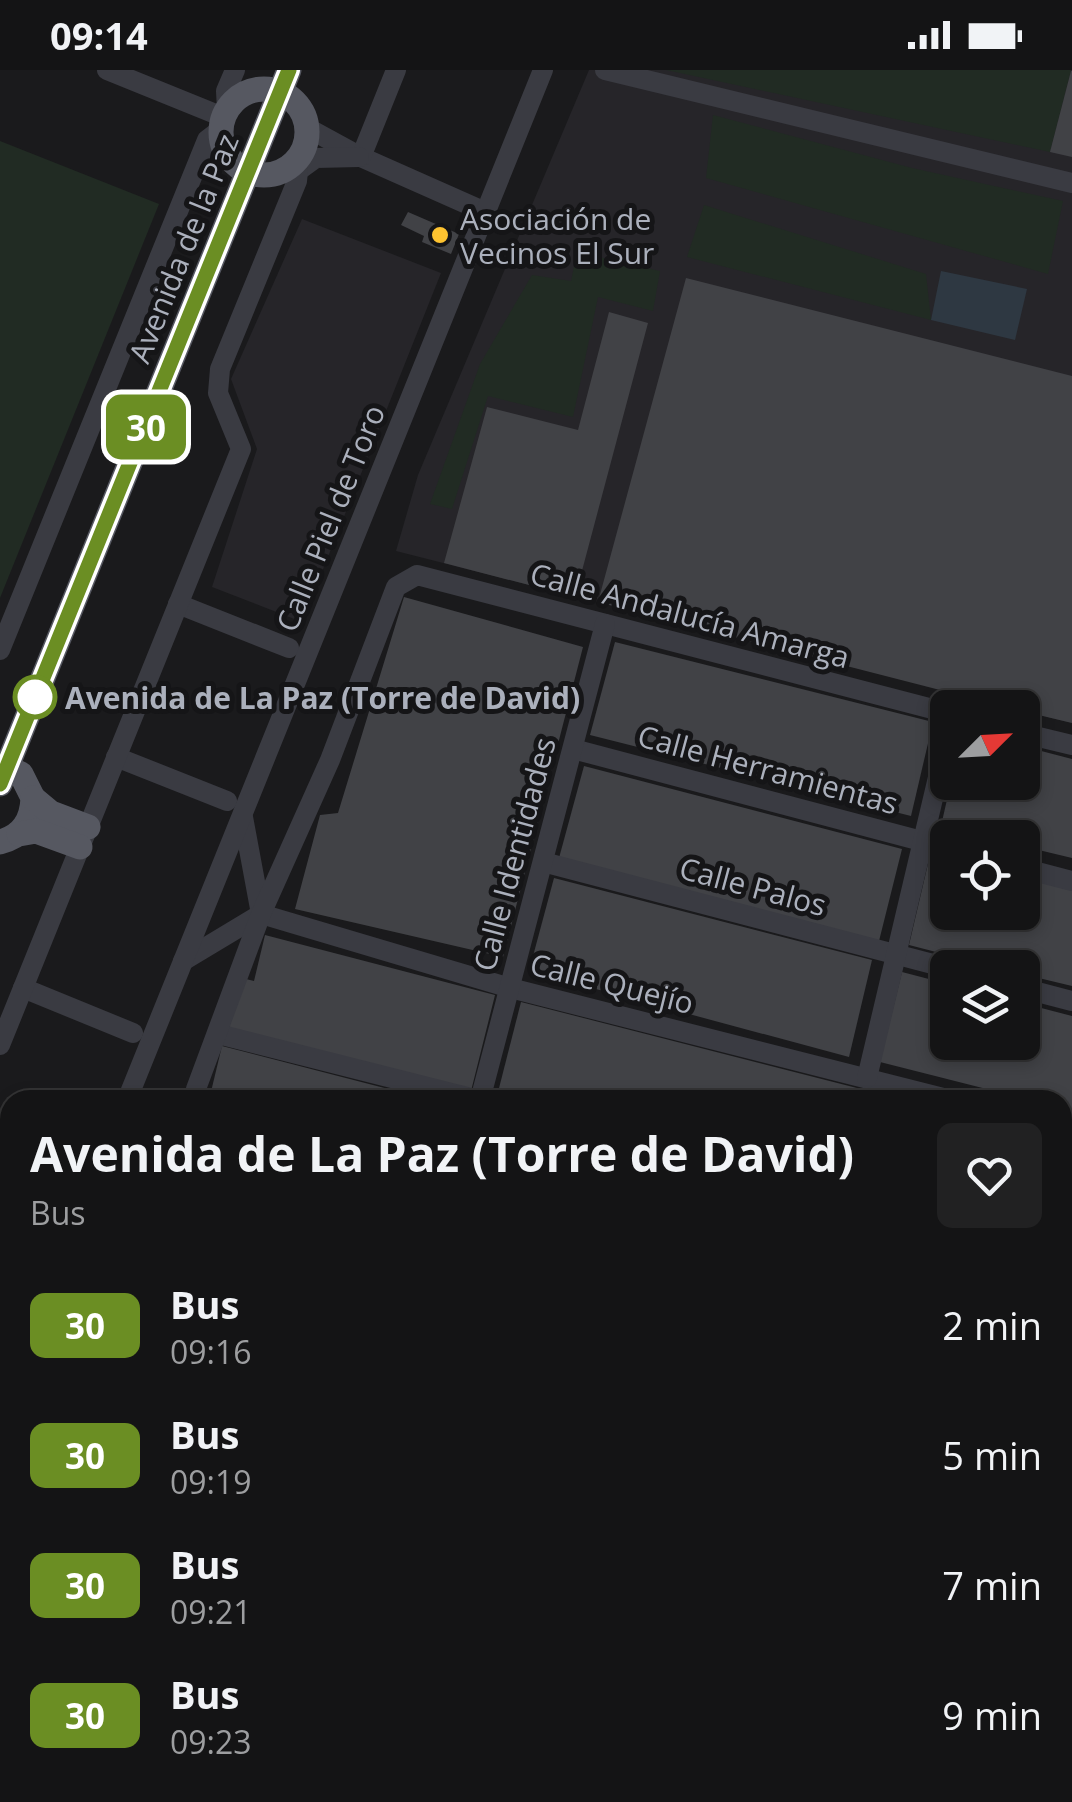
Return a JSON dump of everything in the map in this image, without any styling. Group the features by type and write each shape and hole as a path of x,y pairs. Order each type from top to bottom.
{"main road":[{"path":"285,81 306,127 304,148 296,167 274,174 249,173 228,156 223,119 245,93 285,81"},
{"name":"Avenida de la Paz","path":"2,771 285,81"},
{"path":"2,771 21,774 33,798 84,837"},
{"path":"9,838 33,812 33,798"},
{"path":"9,838 36,831 84,837"}],"street":[{"path":"108,70 223,119"},
{"name":"Avenida de la Paz","path":"0,650 207,140 223,119 226,91 235,70"},
{"path":"361,157 396,70"},
{"name":"Calle Piel de Toro","path":"131,1090 183,961 235,808 543,70"},
{"path":"605,70 1072,183"},
{"path":"306,127 361,157 485,212"},
{"path":"0,1044 241,449 218,393 220,369 298,181 296,167 316,158 361,157"},
{"name":"Calle Andalucía Amarga","path":"261,914 330,760 396,587 417,575 930,708"},
{"path":"178,604 289,648"},
{"name":"Calle Identidades","path":"483,1090 606,624"},
{"path":"1040,737 1072,746"},
{"name":"Calle Herramientas","path":"573,749 930,844"},
{"path":"116,757 235,808 261,914 196,1088"},
{"path":"867,1078 932,800"},
{"name":"Calle Palos","path":"543,862 930,964"},
{"path":"1040,873 1072,881"},
{"path":"183,961 261,914"},
{"name":"Calle Quejío","path":"261,914 510,988 913,1090"},
{"path":"23,988 133,1033"},
{"path":"1040,993 1072,1001"},
{"name":"Calle Identidades","path":"218,1034 440,1090"}],"shaded area":[{"path":"589,70 1072,70 1072,723 1040,715 1040,690 943,690 396,551 418,475"},
{"path":"666,70 1071,70 1050,152"},
{"path":"713,115 912,168 1063,201 1048,274 706,178"},
{"path":"0,141 159,204 0,598"},
{"path":"704,205 926,274 931,320 687,257"},
{"path":"302,219 441,273 302,622 212,587 257,449 231,379"},
{"path":"577,252 660,271 653,311 598,297 573,417 488,396 452,509 430,504 480,364 532,275 571,281"},
{"path":"941,271 1027,289 1015,340 931,320"}],"building":[{"path":"1072,71 1072,157 1050,152"},
{"name":"Asociación de Vecinos El Sur","path":"408,212 459,234 451,254 422,242 424,236 401,225"},
{"path":"686,278 1072,376 1072,723 1040,715 1040,690 940,690 598,602"},
{"path":"609,312 648,323 575,597 444,563 487,407 578,430"},
{"path":"404,597 583,647 503,957 295,909 320,815 338,813"},
{"path":"615,642 930,721 911,816 590,735"},
{"path":"1040,751 1072,759 1072,858 1040,850 1040,820 942,820 947,800 1040,800"},
{"path":"584,766 902,849 879,941 559,858"},
{"path":"930,855 930,930 1040,930 1040,880 1072,888 1072,986 1040,978 1040,950 930,950 909,945"},
{"path":"554,878 872,960 849,1057 529,971"},
{"path":"265,935 495,995 471,1090 229,1028 242,978 254,981"},
{"path":"902,972 930,979 930,1060 1040,1060 1040,1008 1072,1016 1072,1090 991,1090 880,1062"},
{"path":"521,1002 865,1090 499,1090"},
{"path":"222,1046 392,1090 211,1090"}],"bus line":[{"name":"30","path":"0,784 289,70"}],"place":[{"name":"Asociación de Vecinos El Sur","path":"440,235"},
{"name":"Avenida de La Paz (Torre de David)","path":"35,697"}]}
